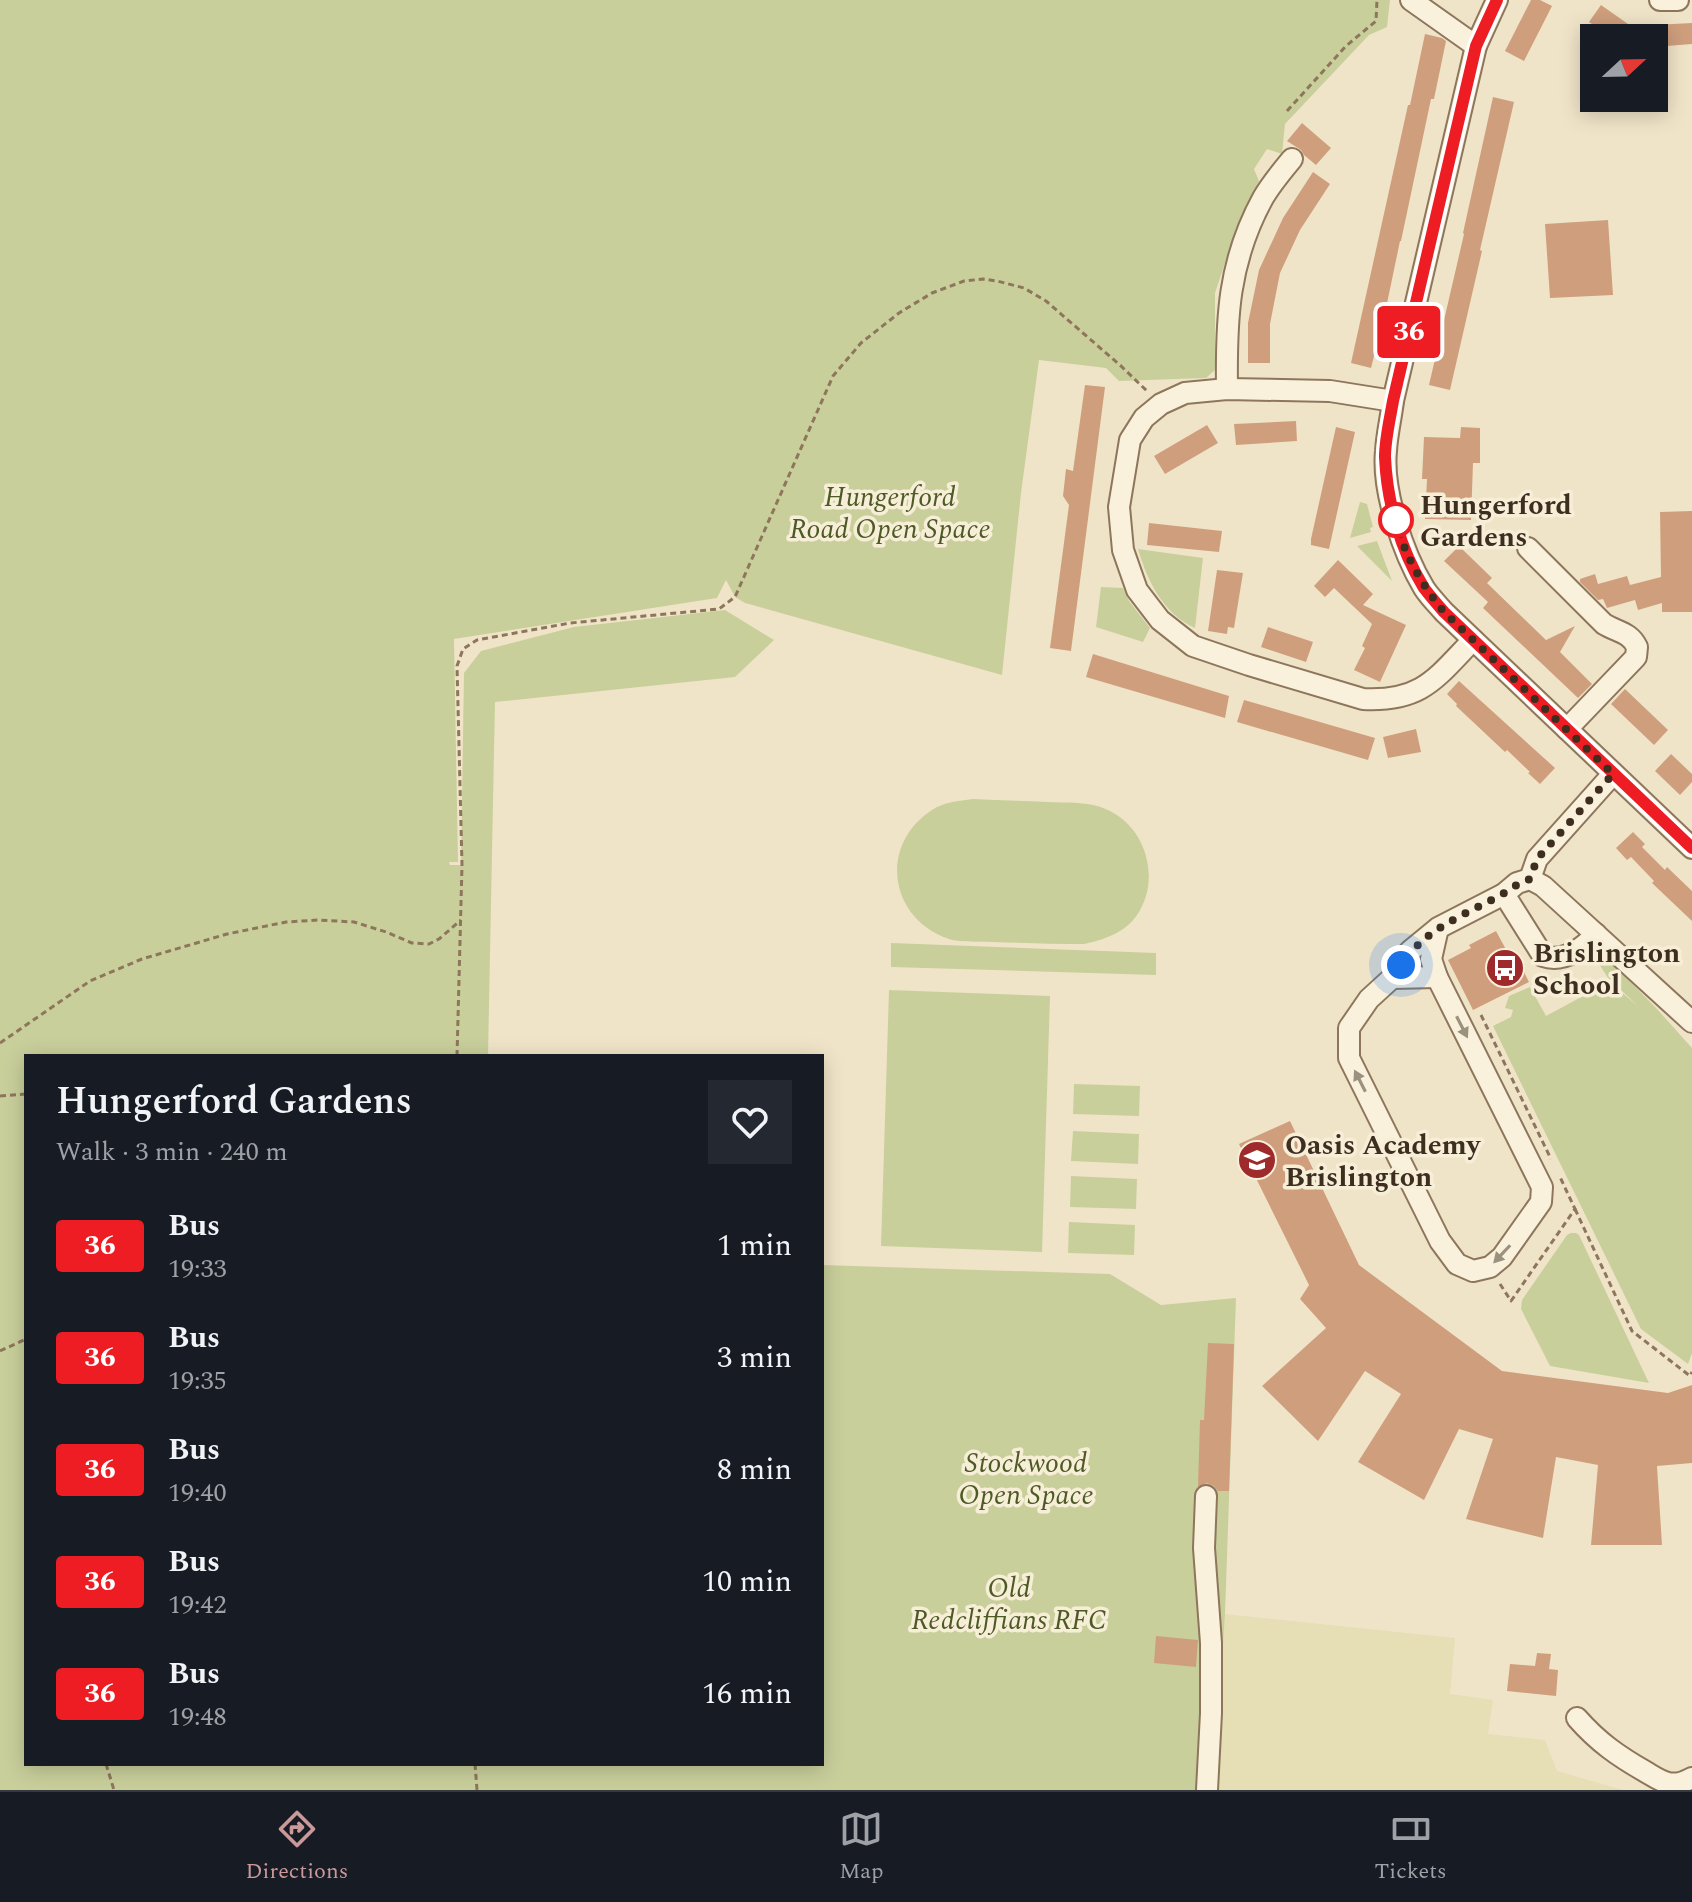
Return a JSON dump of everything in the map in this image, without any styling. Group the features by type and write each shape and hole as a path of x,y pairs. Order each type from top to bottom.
{"street":[{"path":"1411,0 1476,46"},
{"path":"1497,0 1476,46 1393,401 1385,454 1389,493 1400,536 1425,589 1444,612 1692,848"},
{"path":"1660,0 1678,0"},
{"path":"1227,389 1226,330 1232,284 1243,240 1264,197 1292,159"},
{"path":"1393,401 1330,391 1227,389 1185,393 1161,404 1144,418 1130,440 1119,507 1123,550 1137,590 1160,620 1193,646 1363,699 1383,700 1409,695 1431,682 1473,640"},
{"path":"1528,548 1604,624 1629,635 1637,647 1636,657 1567,729"},
{"path":"1530,879 1537,859 1613,774"},
{"path":"1438,928 1431,959 1437,977 1542,1187 1541,1202 1502,1257 1490,1267 1473,1271 1457,1264 1440,1241 1349,1058 1349,1028 1369,999 1392,978 1410,951 1438,928 1504,894 1517,883 1530,879 1543,886 1692,1022"},
{"path":"1504,894 1543,956 1554,960 1575,952 1596,934"},
{"path":"1392,978 1437,977"},
{"path":"1206,1496 1204,1548 1211,1643 1207,1790"},
{"path":"1577,1718 1593,1737 1656,1778 1679,1784 1692,1778"}],"path":[{"path":"1287,111 1346,46 1376,21 1377,0"},
{"path":"457,1054 462,865 457,666 463,649 477,640 570,623 719,609 735,597 833,376 861,343 899,313 932,293 964,281 997,281 1024,288 1046,301 1161,404"},
{"path":"0,1043 90,981 142,959 227,934 286,922 318,920 354,922 412,943 429,944 461,920"},
{"path":"0,1096 24,1094"},
{"path":"1575,1209 1632,1331 1691,1374"},
{"path":"0,1351 24,1340"},
{"path":"107,1766 114,1790"},
{"path":"475,1766 477,1790"}],"shaded area":[{"path":"1225,1614 1455,1638 1450,1694 1493,1700 1488,1734 1545,1740 1557,1771 1623,1790 1213,1790"}],"green space":[{"path":"0,0 1390,0 1387,27 1369,35 1285,124 1282,154 1267,149 1254,169 1259,181 1236,230 1215,293 1215,370 1206,378 1119,381 1106,368 1039,360 1002,675 745,603 735,597 726,580 717,598 454,639 458,862 449,862 450,865 461,865 464,673 481,651 574,627 725,610 774,640 735,677 495,702 488,1054 24,1054 24,1766 824,1766 824,1265 1110,1274 1161,1305 1236,1298 1225,1614 1213,1790 0,1790"},
{"path":"1360,502 1367,504 1373,527 1370,528 1371,532 1350,538"},
{"path":"1377,541 1392,581 1357,546"},
{"path":"1138,549 1203,558 1195,628 1165,605 1146,572"},
{"path":"1101,587 1123,588 1150,628 1143,642 1096,627"},
{"path":"973,799 1086,804 1101,807 1121,818 1141,842 1149,871 1144,901 1137,915 1120,931 1084,944 959,941 929,929 913,915 903,899 898,880 898,861 903,842 915,825 932,810"},
{"path":"891,943 1156,953 1156,975 891,967"},
{"path":"1600,951 1692,1048 1692,1353 1688,1364 1641,1329 1493,1026 1511,1017 1513,1010 1505,1008 1509,996 1530,987 1546,1016 1609,982 1638,1006 1608,978 1594,956"},
{"path":"889,990 1050,996 1042,1252 881,1246"},
{"path":"1074,1084 1140,1086 1139,1116 1073,1114"},
{"path":"1073,1131 1139,1134 1138,1164 1071,1161"},
{"path":"1071,1176 1137,1179 1136,1209 1070,1207"},
{"path":"1069,1222 1135,1225 1134,1255 1068,1253"},
{"path":"1571,1233 1579,1235 1649,1383 1550,1366 1521,1309 1522,1300"}],"building":[{"path":"1531,0 1540,0 1552,6 1524,61 1505,51"},
{"path":"1601,5 1628,24 1592,24 1589,22"},
{"path":"1692,23 1692,44 1668,46 1668,24"},
{"path":"1425,34 1446,41 1371,368 1351,363"},
{"path":"1493,97 1514,102 1450,390 1429,385"},
{"path":"1302,123 1331,148 1316,165 1287,141"},
{"path":"1313,172 1330,184 1300,230 1280,273 1270,324 1270,363 1248,363 1248,323 1259,270 1283,218"},
{"path":"1608,220 1613,295 1550,298 1545,224"},
{"path":"1085,385 1105,387 1071,651 1050,648 1069,505 1063,496 1066,469 1073,471"},
{"path":"1296,421 1297,441 1236,445 1234,424"},
{"path":"1207,425 1218,443 1165,474 1154,456"},
{"path":"1336,427 1355,432 1329,549 1311,545 1311,539"},
{"path":"1461,427 1480,428 1480,463 1473,463 1471,520 1425,519 1427,479 1422,479 1424,437 1460,438"},
{"path":"1692,511 1692,612 1662,612 1662,603 1638,610 1635,600 1607,608 1603,599 1598,600 1580,582 1580,579 1595,574 1598,584 1627,576 1630,585 1661,577 1660,512"},
{"path":"1149,523 1222,531 1219,552 1147,545"},
{"path":"1459,546 1492,578 1487,583 1546,640 1575,626 1560,652 1592,684 1578,698 1483,608 1488,602 1444,561"},
{"path":"1338,560 1373,594 1363,605 1406,625 1380,682 1354,670 1372,624 1334,588 1325,597 1314,586"},
{"path":"1217,570 1243,573 1234,628 1228,627 1227,634 1208,631"},
{"path":"1268,627 1313,642 1306,662 1261,647"},
{"path":"1093,654 1229,696 1225,718 1086,677"},
{"path":"1459,681 1555,768 1540,784 1507,750 1505,752 1456,706 1447,694"},
{"path":"1625,689 1668,730 1654,745 1611,704"},
{"path":"1244,700 1375,738 1368,760 1237,722"},
{"path":"1416,729 1421,752 1388,758 1383,737"},
{"path":"1671,754 1692,774 1692,782 1680,795 1655,771"},
{"path":"1633,832 1645,844 1642,847 1665,870 1667,867 1692,891 1692,921 1652,883 1654,881 1631,857 1627,860 1616,848"},
{"path":"1496,931 1510,957 1515,954 1529,982 1473,1010 1448,960"},
{"path":"1290,1121 1359,1265 1502,1371 1668,1393 1692,1385 1692,1463 1657,1466 1662,1545 1591,1545 1598,1465 1556,1457 1543,1538 1466,1519 1493,1439 1459,1429 1424,1500 1358,1462 1401,1394 1365,1371 1318,1441 1262,1386 1326,1328 1300,1299 1309,1285 1239,1144"},
{"path":"1208,1343 1234,1344 1229,1491 1218,1491 1207,1483 1198,1487 1200,1420 1204,1420"},
{"path":"1156,1636 1198,1640 1196,1667 1154,1663"},
{"path":"1537,1653 1551,1654 1549,1669 1558,1670 1556,1696 1507,1691 1510,1664 1535,1666"}],"bus line":[{"name":"36","path":"1497,0 1476,46 1460,106 1393,401 1385,454 1389,493 1400,536 1411,562 1425,589 1444,612 1692,848"}],"place":[{"name":"Hungerford Gardens","path":"1396,520"},
{"name":"Brislington School","path":"1505,968"},
{"name":"Oasis Academy Brislington","path":"1257,1160"}],"route":[{"path":"1396,520 1400,536 1425,589 1444,612 1613,774 1537,859 1530,879 1517,883 1504,894 1438,928 1410,951 1401,965"}],"park label":[{"name":"Hungerford Road Open Space","path":"890,512"},
{"name":"Stockwood Open Space","path":"1026,1478"},
{"name":"Old Redcliffians RFC","path":"1009,1603"}]}
